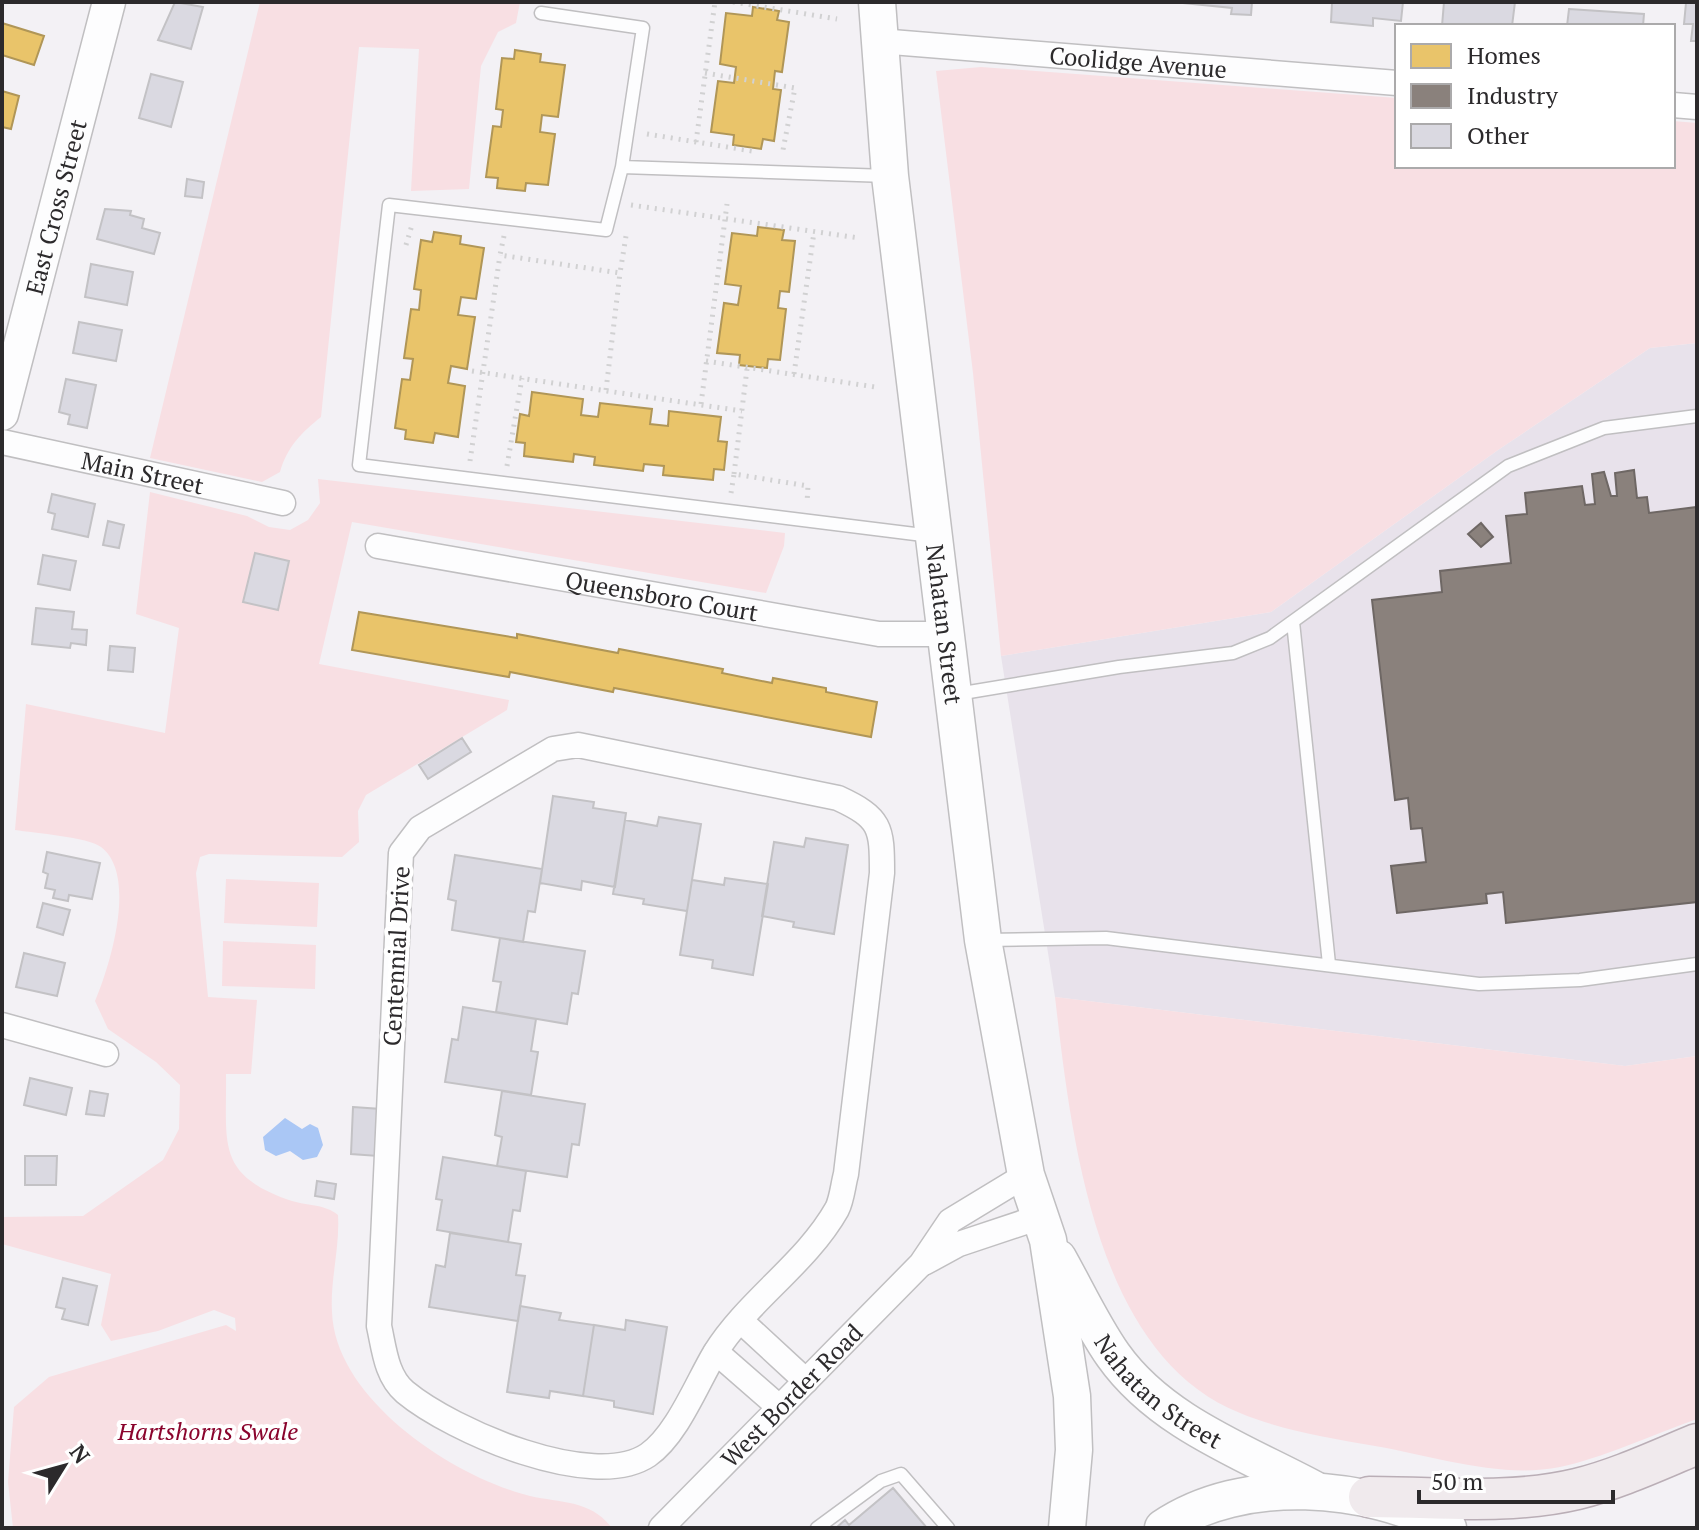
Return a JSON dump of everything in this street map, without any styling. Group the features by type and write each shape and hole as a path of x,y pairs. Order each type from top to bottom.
{"main road":[{"name":"Nahatan Street","path":"877,2 890,176 983,940 1026,1175 1044,1228 1072,1396 1074,1450 1067,1528"},
{"name":"Nahatan Street","path":"1044,1228 1114,1356 1150,1396 1186,1422 1317,1491"},
{"path":"1163,1528 1209,1507 1265,1493 1317,1491 1369,1497 1522,1497 1558,1492 1610,1478 1697,1444"},
{"path":"1369,1497 1413,1511 1448,1528"}],"street":[{"name":"East Cross Street","path":"2,414 109,2"},
{"name":"Coolidge Avenue","path":"879,41 1395,83"},
{"path":"1675,105 1697,107"},
{"name":"Main Street","path":"2,442 283,503"},
{"name":"Queensboro Court","path":"378,546 879,634 947,634"},
{"name":"Centennial Drive","path":"578,745 838,798 864,810 882,834 882,873 846,1174 838,1206 820,1234 741,1321 716,1352 692,1396 650,1454 630,1464 597,1468 526,1455 448,1419 404,1391 387,1366 379,1326 401,853 420,828 553,749 578,745"},
{"path":"2,1025 106,1054"},
{"path":"921,1264 950,1221 1026,1175"},
{"path":"921,1264 959,1244 1044,1228"},
{"name":"West Border Road","path":"661,1528 921,1264"},
{"path":"741,1321 806,1381"},
{"path":"716,1352 779,1407"}],"lane":[{"path":"541,13 643,28 622,167 606,230 389,205 359,465 934,537"},
{"path":"622,167 890,176"},
{"path":"953,695 1119,667 1233,653 1270,638 1508,466 1604,428 1697,416"},
{"path":"1293,622 1329,964"},
{"path":"983,940 1106,938 1479,984 1580,980 1697,964"},
{"path":"817,1528 881,1481 901,1474 948,1528"}],"path":[{"path":"696,142 715,2"},
{"path":"733,2 837,19"},
{"path":"705,73 795,88 782,155"},
{"path":"647,134 782,155 795,153"},
{"path":"628,219 632,192"},
{"path":"701,404 727,204"},
{"path":"630,205 859,238"},
{"path":"404,261 408,231 418,221"},
{"path":"470,462 504,232 489,230"},
{"path":"606,390 626,232"},
{"path":"794,374 814,232"},
{"path":"500,255 620,273"},
{"path":"706,361 875,387"},
{"path":"734,474 747,369"},
{"path":"472,371 742,411"},
{"path":"507,467 522,378"}],"shaded area":[{"path":"1697,343 1697,1056 1625,1066 1055,997 1001,656 1271,612 1498,450 1650,348"}],"green space":[{"path":"260,2 520,2 516,23 498,32 481,66 469,189 411,191 419,49 359,47 321,417 296,441 280,472 262,482 150,458"},
{"path":"981,67 1395,98 1395,168 1675,168 1675,121 1697,123 1697,343 1650,348 1498,450 1271,612 1001,656 973,373 936,71"},
{"name":"Hartshorns Swale","path":"318,479 785,533 784,546 766,593 352,522 319,664 509,700 507,710 366,795 358,811 359,842 342,857 209,854 200,857 196,873 208,997 257,1000 251,1074 226,1074 230,1154 249,1180 267,1191 292,1201 328,1209 338,1215 332,1312 338,1344 353,1375 403,1430 434,1452 500,1486 530,1496 585,1507 612,1528 13,1528 8,1482 14,1407 49,1377 226,1325 236,1331 235,1318 214,1310 158,1331 111,1341 101,1325 111,1274 2,1244 3,1217 83,1216 163,1160 179,1129 180,1085 156,1062 108,1029 95,1001 118,921 118,878 112,860 101,847 94,844 15,830 26,704 165,733 179,628 136,614 150,492 247,516 269,527 290,530 308,520 320,503"},
{"path":"226,879 319,883 317,927 224,923"},
{"path":"223,941 316,945 315,989 222,986"},
{"path":"1055,997 1625,1066 1697,1056 1697,1419 1576,1463 1537,1470 1514,1470 1467,1465 1290,1429 1240,1413 1191,1384 1152,1343 1122,1292 1099,1234 1082,1173 1070,1111"}],"water":[{"path":"285,1118 302,1129 310,1124 318,1128 323,1145 317,1157 303,1160 290,1151 276,1156 265,1150 263,1137"}],"building: Homes":[{"path":"753,7 779,11 777,20 789,22 782,72 775,71 773,89 781,90 774,141 763,139 761,149 733,145 734,135 711,132 718,81 734,83 736,67 720,64 726,13 752,16"},
{"path":"2,23 44,36 34,65 2,55"},
{"path":"515,50 541,54 540,62 565,65 558,117 542,115 540,132 555,134 548,185 526,183 525,191 497,188 498,178 486,177 493,126 501,127 503,110 496,109 502,58 514,59"},
{"path":"2,91 19,96 11,129 2,127"},
{"path":"758,227 784,230 782,240 795,241 789,292 780,291 778,308 786,309 780,360 768,359 767,368 739,365 740,355 717,353 724,303 738,305 741,286 725,284 732,233 757,236"},
{"path":"434,232 461,236 460,244 484,248 476,299 461,297 458,315 475,317 467,369 451,366 448,383 465,386 458,437 435,433 433,443 405,439 406,430 395,428 402,379 410,380 413,359 404,358 411,309 419,310 421,290 414,289 421,240 432,242"},
{"path":"532,392 583,399 581,415 598,417 600,403 652,409 650,424 668,426 669,411 721,417 718,441 727,442 724,470 714,469 713,480 663,475 664,466 644,464 643,471 594,465 595,457 574,454 573,462 524,456 525,443 516,442 520,414 529,416"},
{"path":"359,612 517,638 517,634 618,653 619,649 723,669 722,673 772,683 773,678 826,688 826,692 877,702 871,737 614,688 613,692 510,672 509,677 352,650"}],"building: Industry":[{"path":"1634,470 1637,498 1647,497 1649,513 1697,507 1697,902 1506,923 1503,892 1486,894 1487,903 1397,913 1391,866 1426,862 1422,828 1411,829 1408,798 1395,800 1372,600 1442,592 1440,571 1511,563 1506,516 1527,514 1525,493 1582,486 1585,505 1595,504 1592,474 1604,472 1611,496 1617,496 1615,473"},
{"path":"1481,523 1493,537 1481,547 1468,534"}],"building: Other":[{"path":"175,2 203,7 191,49 158,40"},
{"path":"1173,2 1252,2 1251,15 1231,14 1232,8"},
{"path":"1323,2 1403,2 1401,21 1373,18 1373,26 1331,22 1332,3"},
{"path":"1444,2 1515,2 1512,24 1442,24"},
{"path":"1686,3 1697,3 1697,41 1691,41 1693,24 1684,24"},
{"path":"1569,9 1644,14 1643,24 1567,24"},
{"path":"151,74 183,82 171,127 139,118"},
{"path":"187,179 204,182 202,198 185,196"},
{"path":"105,209 131,211 130,215 144,219 142,228 160,233 154,254 97,239"},
{"path":"91,264 133,272 127,305 85,297"},
{"path":"79,322 122,330 116,361 73,353"},
{"path":"66,379 96,385 87,428 68,424 70,415 59,412"},
{"path":"52,494 95,504 88,537 52,529 55,514 48,512"},
{"path":"108,521 124,525 119,548 103,545"},
{"path":"255,553 289,561 278,610 243,602"},
{"path":"43,555 76,561 70,590 38,584"},
{"path":"36,608 74,612 72,629 87,630 86,645 71,643 70,648 32,644"},
{"path":"110,646 135,648 133,672 108,670"},
{"path":"462,738 471,752 428,779 419,765"},
{"path":"553,796 594,802 593,808 626,813 615,887 582,881 581,890 540,883"},
{"path":"659,817 701,824 687,911 643,904 644,899 613,894 625,820 657,826"},
{"path":"806,838 848,845 834,934 793,927 794,922 762,916 774,842 804,847"},
{"path":"47,852 100,863 92,899 69,895 68,901 53,898 55,890 45,888 48,874 43,872"},
{"path":"455,855 542,869 535,912 528,911 523,942 452,930 456,901 448,899"},
{"path":"725,878 768,884 753,975 712,968 713,960 680,955 692,880 724,885"},
{"path":"43,903 70,910 63,935 37,927"},
{"path":"500,938 585,951 578,994 572,993 567,1024 496,1012 501,982 493,981"},
{"path":"24,953 65,963 57,996 16,987"},
{"path":"463,1007 536,1019 531,1051 538,1052 531,1095 445,1082 452,1039 458,1040"},
{"path":"30,1078 72,1088 66,1115 24,1105"},
{"path":"90,1091 108,1094 104,1116 86,1114"},
{"path":"502,1091 585,1104 579,1145 572,1144 567,1177 497,1166 502,1137 495,1135"},
{"path":"353,1107 381,1109 378,1156 351,1154"},
{"path":"25,1156 57,1156 56,1185 25,1185"},
{"path":"443,1157 526,1171 520,1211 513,1210 508,1242 437,1230 442,1200 436,1199"},
{"path":"317,1181 336,1184 334,1199 315,1196"},
{"path":"450,1233 521,1244 516,1275 525,1276 518,1321 429,1307 436,1265 445,1267"},
{"path":"63,1278 97,1286 88,1325 62,1319 65,1309 56,1307"},
{"path":"520,1306 561,1313 559,1320 594,1325 583,1396 550,1391 549,1398 507,1392"},
{"path":"626,1320 667,1327 653,1414 614,1407 614,1401 583,1396 594,1325 625,1330"},
{"path":"893,1488 927,1528 836,1528 845,1520 849,1525"}]}
